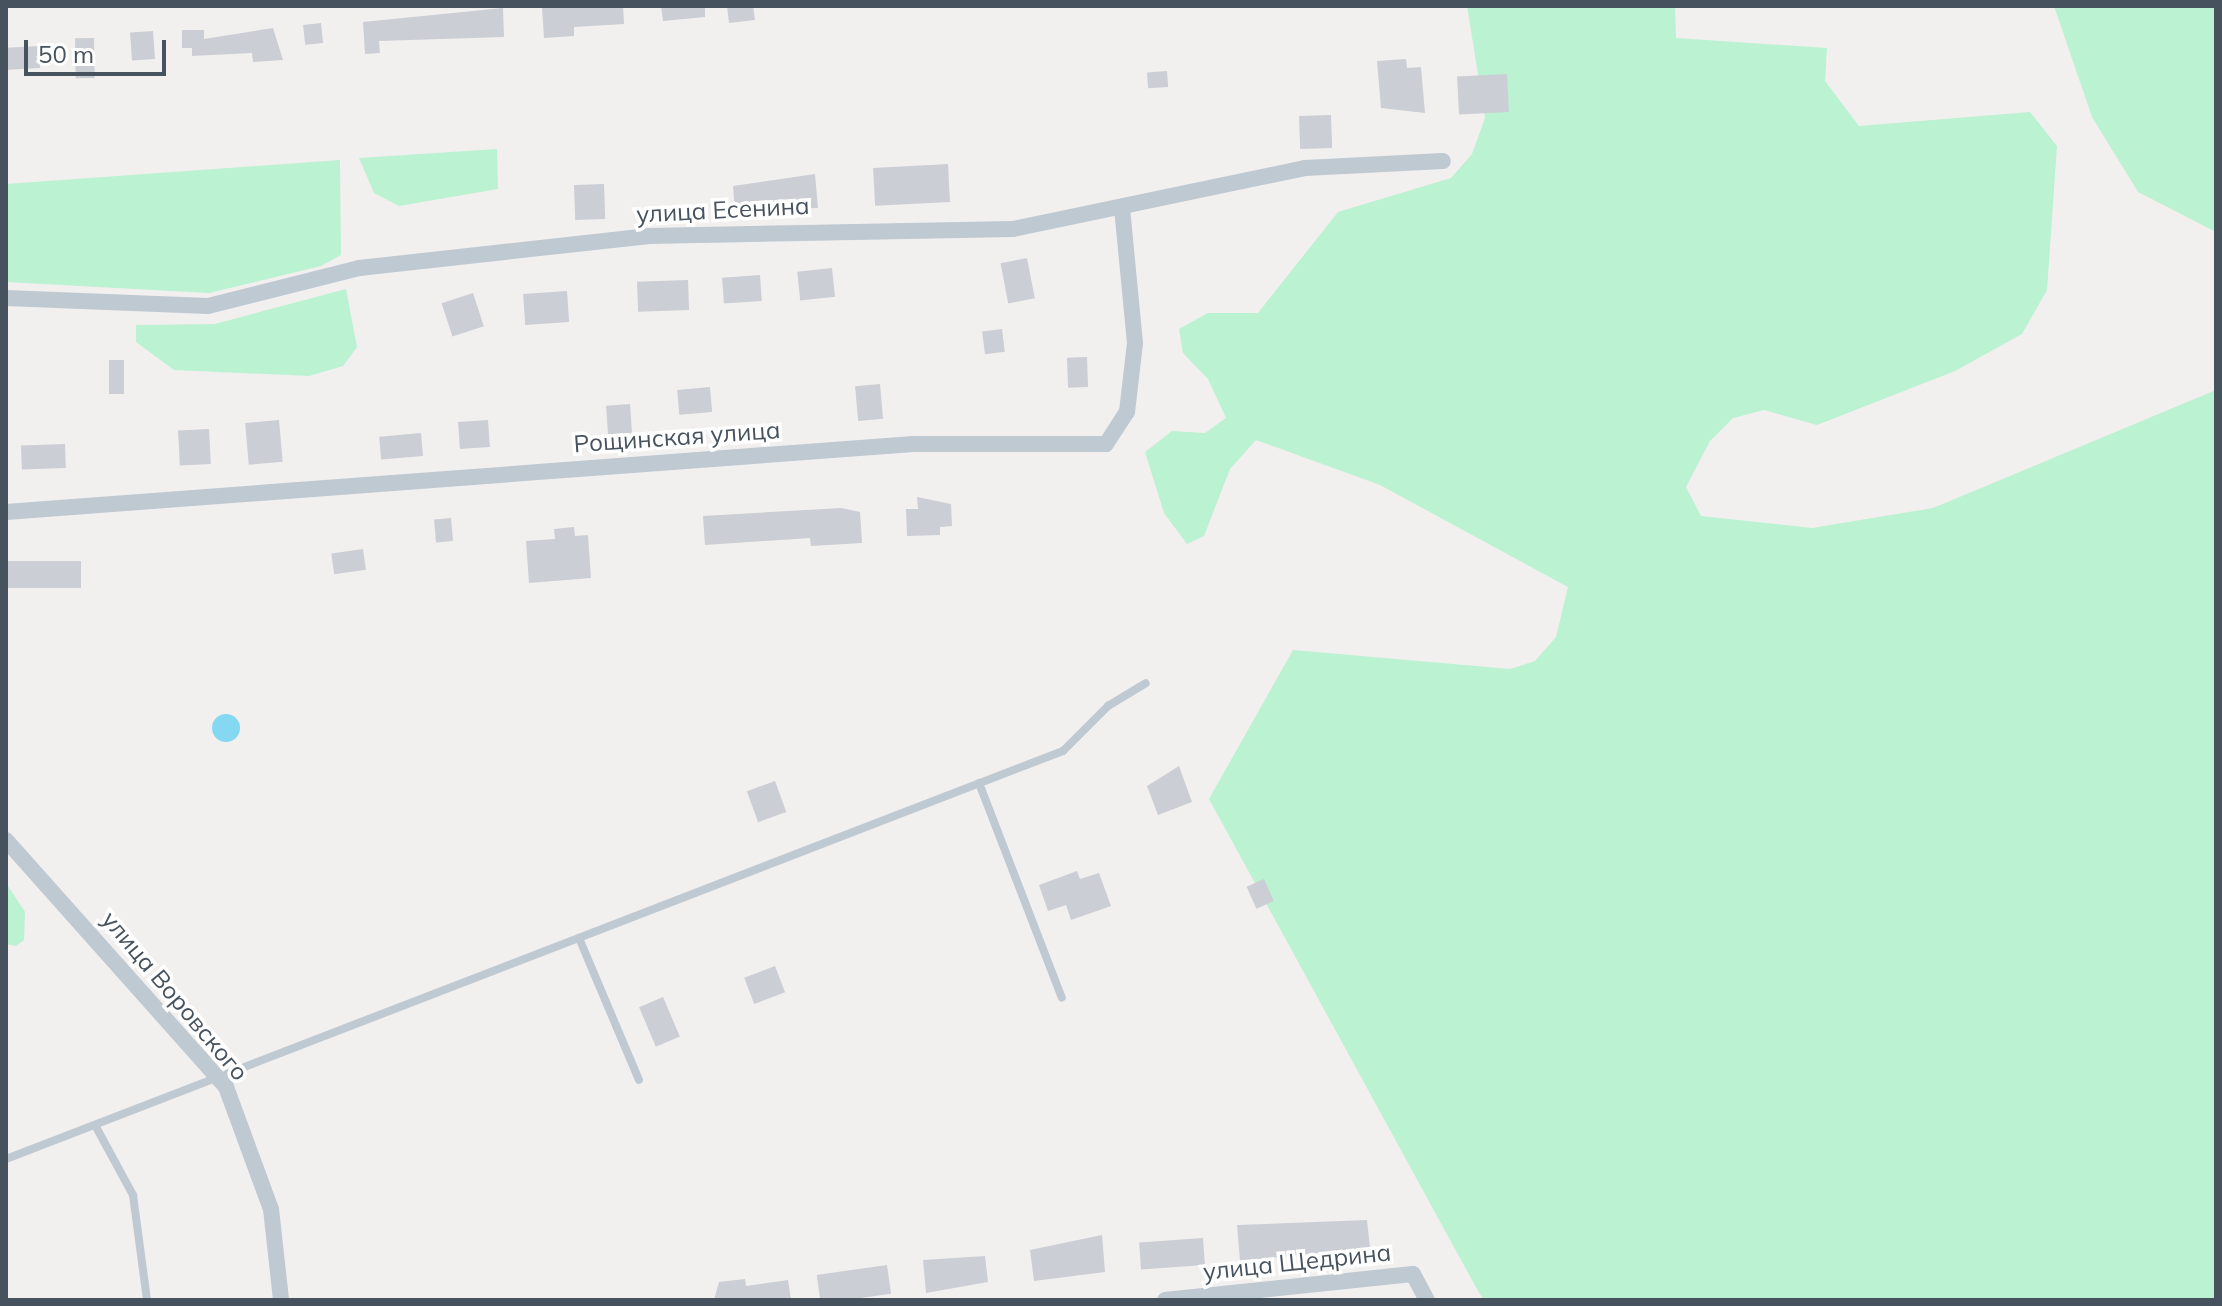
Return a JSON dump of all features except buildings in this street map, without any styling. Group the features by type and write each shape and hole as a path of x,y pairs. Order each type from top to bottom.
{"street":[{"name":"улица Есенина","path":"6,298 208,306 359,268 728,229 1013,229 1305,168 1443,161"},
{"name":"Рощинская улица","path":"6,512 913,444 1106,444 1127,412 1135,343 1122,207"},
{"name":"улица Воровского","path":"6,840 218,1077 256,1153 281,1300"},
{"name":"улица Щедрина","path":"1165,1300 1413,1274 1427,1295"}],"lane":[{"path":"6,1159 1063,751 1108,706 1146,683"},
{"path":"979,783 1062,998"},
{"path":"579,938 639,1080"},
{"path":"95,1125 133,1195 147,1300"}],"green space":[{"path":"1467,6 1675,6 1676,38 1827,48 1825,81 1859,126 2030,112 2057,146 2047,290 2022,334 1955,371 1817,425 1764,410 1733,418 1710,441 1686,487 1701,516 1812,528 1933,508 2216,390 2216,1300 1484,1300 1478,1291 1209,799 1293,650 1510,669 1535,661 1556,637 1568,587 1380,485 1256,440 1230,469 1204,536 1187,544 1164,513 1145,452 1172,431 1205,433 1226,418 1208,379 1183,353 1179,329 1208,313 1258,313 1338,212 1451,178 1472,154 1485,118"},
{"path":"2054,6 2216,6 2216,232 2138,192 2092,117"},
{"path":"497,149 498,189 399,206 374,193 359,158"},
{"path":"340,160 341,255 321,266 209,293 6,282 6,184"},
{"path":"346,289 357,347 343,366 309,376 174,370 136,342 136,325 215,324"},
{"path":"6,883 25,912 24,940 16,946 6,944"}],"water":[{"path":"226,714 236,718 240,728 236,738 226,742 216,738 212,728 216,718"}]}
